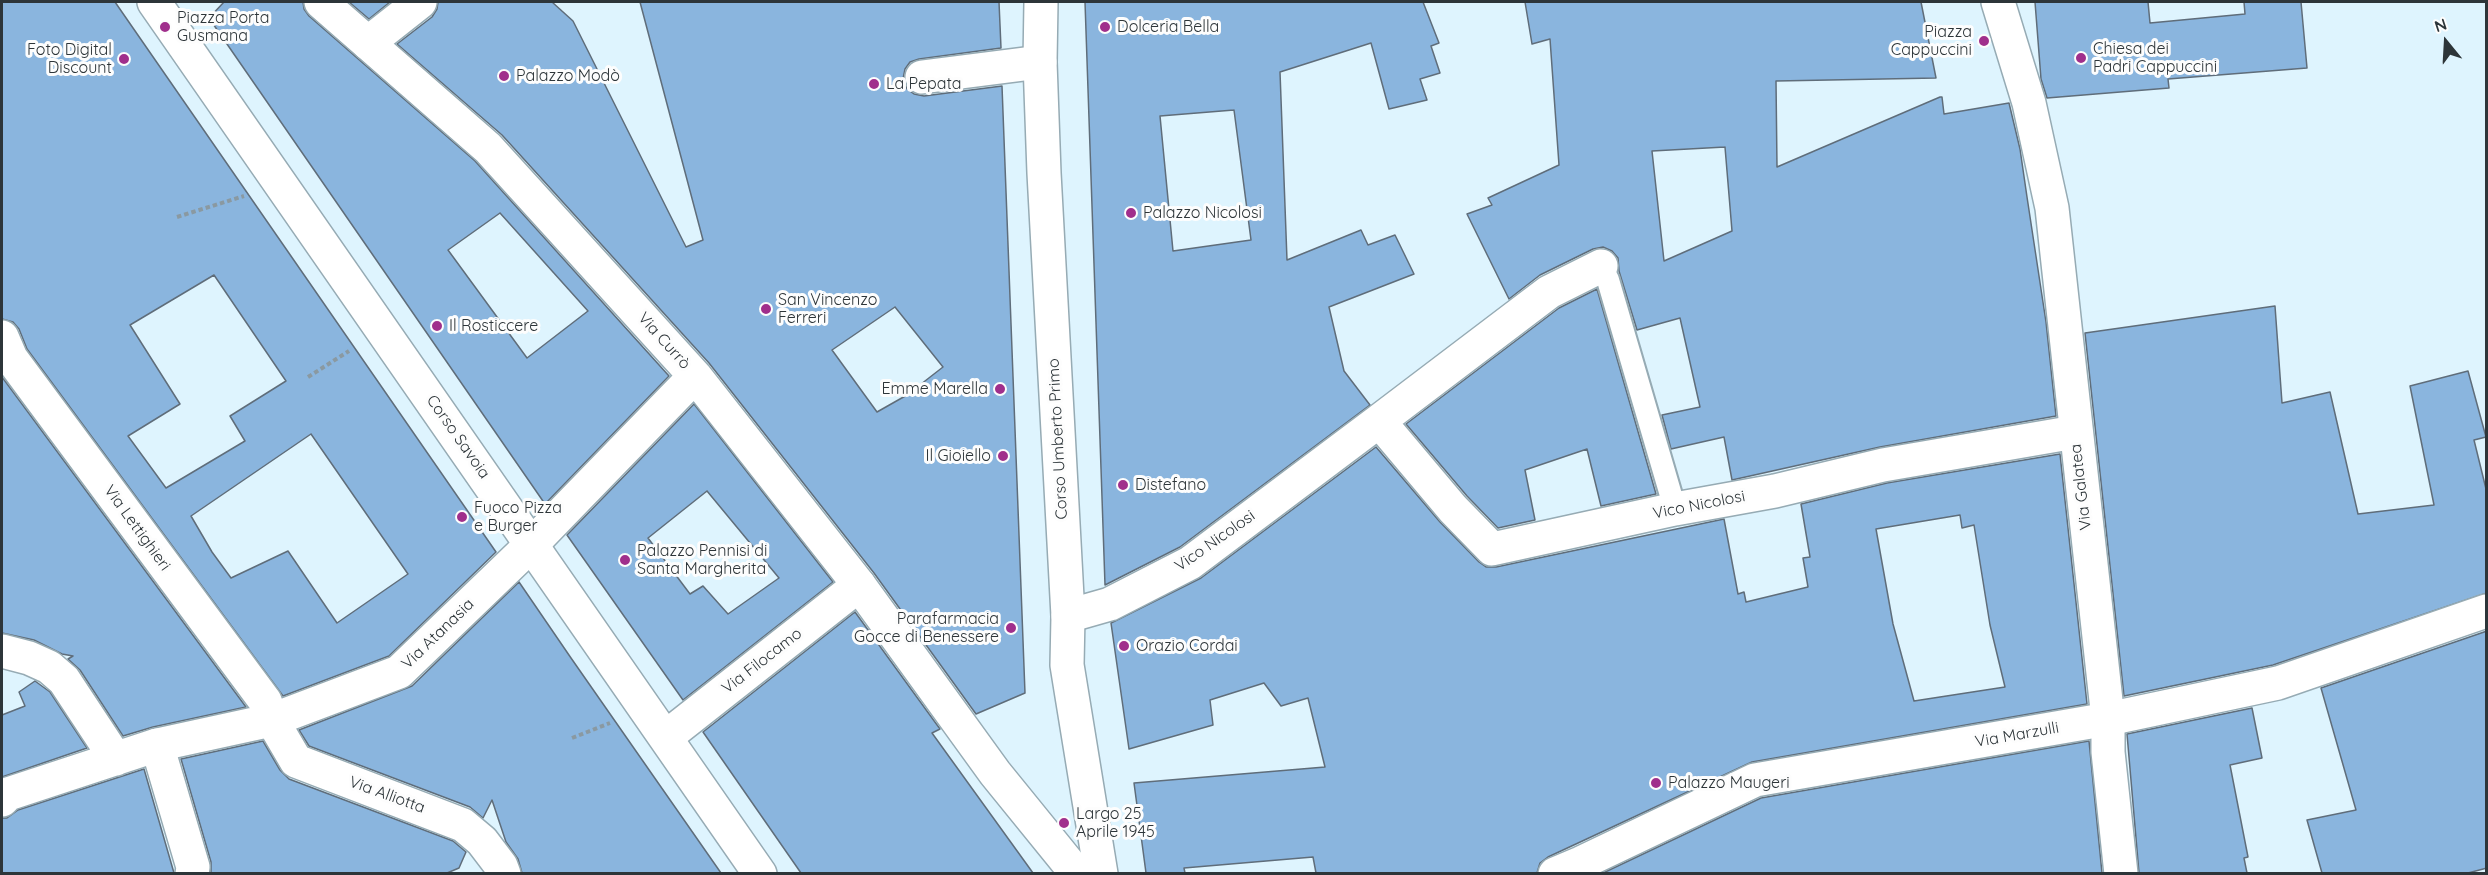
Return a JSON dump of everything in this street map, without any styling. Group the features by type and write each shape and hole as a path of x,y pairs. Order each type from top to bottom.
{"street":[{"name":"Corso Savoia","path":"154,2 760,873"},
{"name":"Via Currò","path":"321,2 488,148 695,375 859,585 995,773 1077,873"},
{"path":"368,43 420,2"},
{"name":"Corso Umberto Primo","path":"1041,2 1040,62 1068,616 1067,665 1101,873"},
{"name":"Via Galatea","path":"1998,2 2029,102 2052,208 2108,719 2108,752 2121,873"},
{"path":"921,77 1040,62"},
{"name":"Vico Nicolosi","path":"1068,616 1110,604 1190,563 1549,292 1601,266"},
{"name":"Via Lettighieri","path":"2,337 11,358 265,701 272,720"},
{"name":"Via Atanasia","path":"2,800 8,794 157,745 272,720 399,672 532,544 695,375"},
{"name":"Vico Nicolosi","path":"1379,421 1453,509 1492,549 1675,509 1775,491 1883,465 2075,432"},
{"name":"Via Filocamo","path":"666,737 859,585"},
{"name":"Via Marzulli","path":"1555,873 1581,863 1755,780 2108,719 2278,683 2487,610"},
{"path":"2,651 29,658 49,667 64,680 116,759"},
{"name":"Via Alliotta","path":"272,720 296,761 463,825 482,842 504,873"},
{"path":"157,745 193,867 192,873"}],"lane":[{"path":"1601,266 1608,280 1675,509"}],"path":[{"path":"177,217 282,184"},
{"path":"308,377 383,329"}],"building":[{"path":"2,2 115,2 496,552 389,656 283,696 27,349 19,329 13,322 2,319","holes":["214,275 286,381 230,416 245,441 166,488 128,436 180,404 130,325","311,434 408,574 337,623 288,551 231,578 212,552 191,516"]},
{"path":"224,2 303,2 304,9 309,16 475,161 669,376 545,504 209,18","holes":["500,213 588,311 527,358 448,250"]},
{"path":"349,2 390,2 369,19"},
{"path":"438,2 552,2 573,21 686,247 703,240 640,2 999,2 1001,48 919,59 910,62 905,69 903,79 907,89 914,94 924,96 1002,86 1025,693 976,714 874,573 709,363 502,135 397,44 432,17","holes":["895,307 943,367 907,395 877,412 832,350"]},
{"path":"1085,2 1423,2 1439,43 1431,46 1440,73 1420,79 1427,100 1389,109 1371,43 1280,72 1287,260 1361,230 1368,245 1395,235 1414,274 1329,307 1344,371 1370,405 1180,547 1105,585","holes":["1234,110 1251,240 1173,251 1160,116"]},
{"path":"1525,2 1921,2 1936,78 1776,81 1777,167 1940,97 1942,97 1944,114 2009,103 2020,149 2046,322 2056,416 1880,447 1732,480 1724,437 1671,449 1662,415 1700,407 1680,318 1637,330 1619,271 1618,258 1612,251 1603,247 1593,249 1540,275 1509,299 1467,214 1492,205 1488,198 1559,165 1550,39 1532,44","holes":["1725,147 1732,231 1664,261 1652,151"]},
{"path":"2035,2 2148,2 2150,23 2245,14 2244,2 2301,2 2307,68 2168,79 2169,88 2047,98 2041,79"},
{"path":"1597,289 1656,494 1601,506 1587,449 1525,470 1535,520 1498,528 1467,496 1406,424 1559,308"},
{"path":"2275,306 2282,403 2330,392 2358,514 2434,505 2410,386 2468,371 2486,437 2474,440 2487,493 2487,593 2273,665 2124,696 2085,333"},
{"path":"2,377 246,707 153,727 123,736 80,670 68,659 73,656 62,654 34,640 2,633"},
{"name":"Palazzo Pennisi di Santa Margherita","path":"694,404 833,582 683,700 567,535","holes":["707,491 779,578 728,614 703,586 690,594 648,538"]},
{"path":"1376,447 1440,522 1486,567 1496,567 1724,519 1738,594 1744,592 1746,602 1808,587 1803,558 1810,557 1801,504 1887,483 2060,454 2087,704 1752,762 1548,857 1540,863 1537,873 1316,873 1313,857 1184,868 1185,873 1146,873 1134,783 1325,767 1308,698 1281,706 1264,683 1210,700 1213,725 1129,749 1111,623 1201,578","holes":["1960,515 1962,528 1974,525 1990,625 2005,687 1914,701 1893,624 1876,529"]},
{"path":"519,582 721,873 522,873 518,859 506,842 492,800 483,818 470,807 309,746 299,730 412,686"},
{"path":"855,612 940,729 932,733 1033,873 801,873 703,732"},
{"path":"2487,631 2487,868 2468,873 2322,873 2307,820 2356,810 2321,688"},
{"path":"35,681 50,692 87,748 2,777 2,715 25,706 19,692"},
{"path":"2252,708 2262,758 2230,765 2248,857 2244,858 2247,873 2139,873 2127,734"},
{"path":"263,741 280,770 289,779 453,841 466,852 459,868 447,873 211,873 211,862 181,759"},
{"path":"2089,741 2102,873 1603,873 1761,798"},
{"path":"144,769 174,873 2,873 2,818 7,818 18,810"}],"place":[{"name":"Piazza Porta Gusmana","path":"165,27"},
{"name":"Dolceria Bella","path":"1105,27"},
{"name":"Piazza Cappuccini","path":"1984,41"},
{"name":"Chiesa dei Padri Cappuccini","path":"2081,58"},
{"name":"Foto Digital Discount","path":"124,59"},
{"name":"Palazzo Modò","path":"504,76"},
{"name":"La Pepata","path":"874,84"},
{"name":"Palazzo Nicolosi","path":"1131,213"},
{"name":"San Vincenzo Ferreri","path":"766,309"},
{"name":"Il Rosticcere","path":"437,326"},
{"name":"Emme Marella","path":"1000,389"},
{"name":"Il Gioiello","path":"1003,456"},
{"name":"Distefano","path":"1123,485"},
{"name":"Fuoco Pizza e Burger","path":"462,517"},
{"name":"Palazzo Pennisi di Santa Margherita","path":"625,560"},
{"name":"Parafarmacia Gocce di Benessere","path":"1011,628"},
{"name":"Orazio Cordai","path":"1124,646"},
{"name":"Palazzo Maugeri","path":"1656,783"},
{"name":"Largo 25 Aprile 1945","path":"1064,823"}]}
